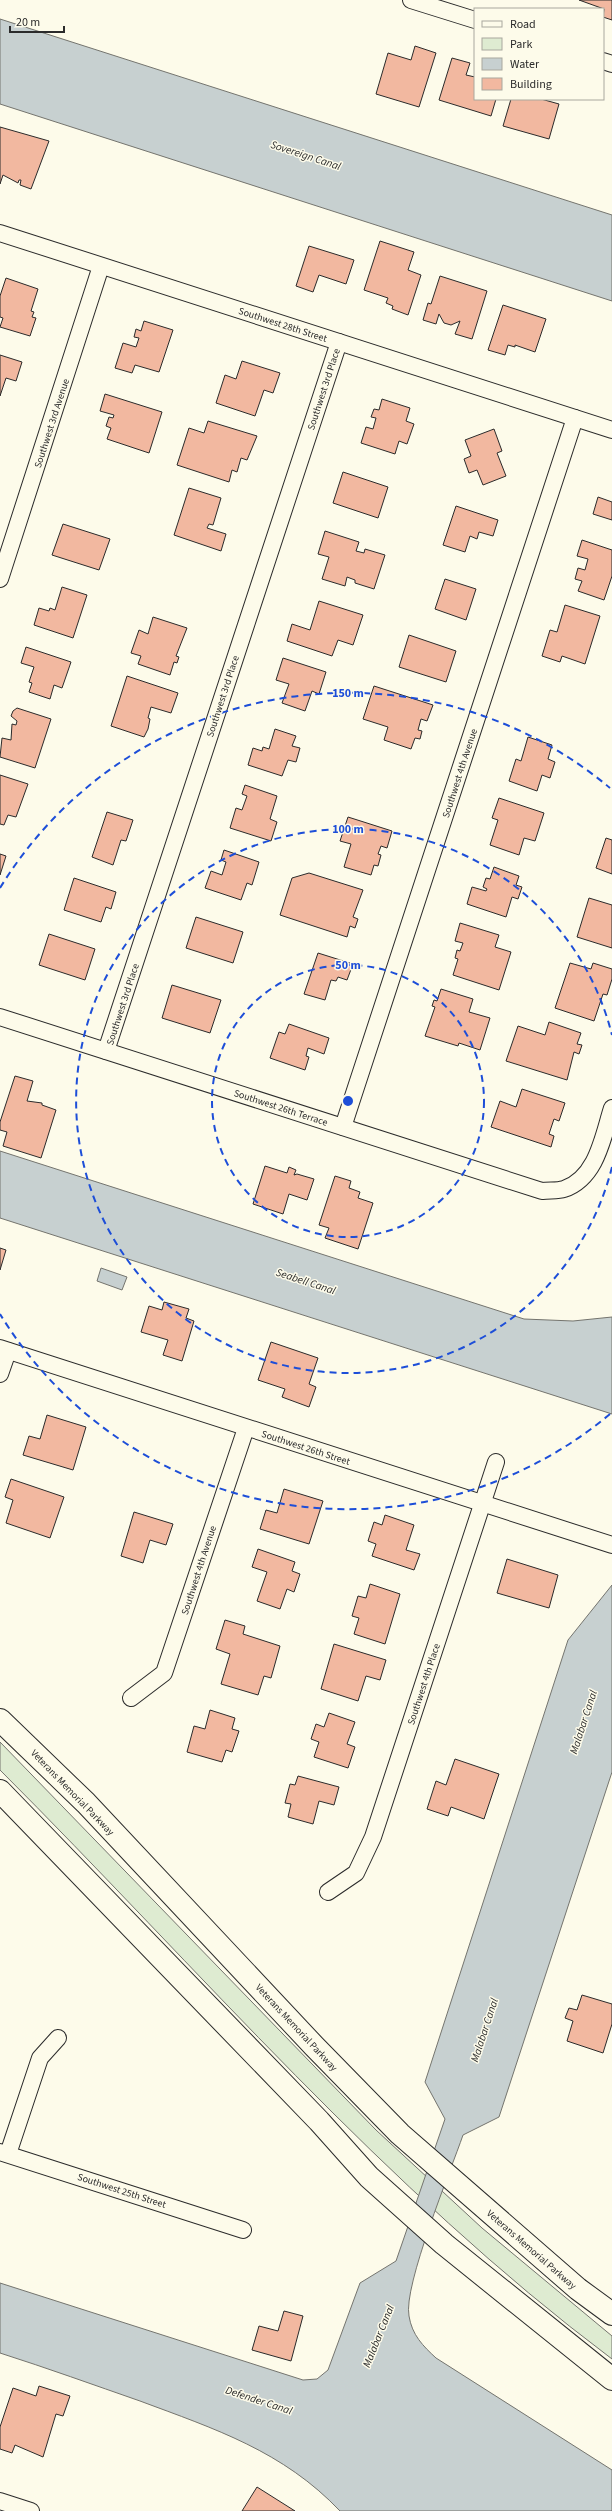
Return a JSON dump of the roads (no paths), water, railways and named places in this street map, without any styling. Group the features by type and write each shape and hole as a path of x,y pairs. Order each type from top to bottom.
{"highway":[{"name":"Veterans Memorial Parkway","path":"0,1720 86,1803 314,2046 400,2134 578,2289 612,2314"},
{"path":"0,1792 319,2121 369,2177 444,2244 612,2379"}],"street":[{"path":"412,0 474,20"},
{"name":"Southwest 28th Street","path":"0,233 612,430"},
{"name":"Southwest 3rd Avenue","path":"0,579 100,266"},
{"name":"Southwest 3rd Place","path":"106,1051 339,342"},
{"name":"Southwest 4th Avenue","path":"343,1127 575,418"},
{"name":"Southwest 26th Terrace","path":"0,1017 542,1191 564,1189 582,1179 595,1160 612,1108"},
{"path":"0,1374 4,1349"},
{"name":"Southwest 26th Street","path":"4,1349 606,1543"},
{"name":"Southwest 4th Avenue","path":"131,1698 164,1673 246,1428"},
{"name":"Southwest 4th Place","path":"328,1892 356,1873 373,1837 496,1462"},
{"path":"4,2153 40,2058 58,2038"},
{"name":"Southwest 25th Street","path":"4,2153 243,2230"},
{"path":"0,2501 31,2511"}],"water":[{"name":"Sovereign Canal","path":"0,19 612,215 612,301 0,104"},
{"name":"Seabell Canal","path":"0,1151 524,1319 573,1321 612,1317 612,1414 0,1218"},
{"path":"101,1268 127,1277 122,1290 97,1281"},
{"path":"612,1585 612,1772 499,2117 463,2135 420,2255 409,2301 409,2316 410,2323 415,2334 436,2358 612,2470 612,2511 340,2511 318,2490 295,2472 247,2444 221,2432 140,2401 0,2353 0,2283 303,2380 317,2379 328,2370 360,2283 396,2261 445,2119 425,2082 568,1640"}],"water label":[{"name":"Malabar Canal","path":"583,1722"},
{"name":"Malabar Canal","path":"484,2030"},
{"name":"Malabar Canal","path":"378,2336"},
{"name":"Defender Canal","path":"259,2400"}]}
